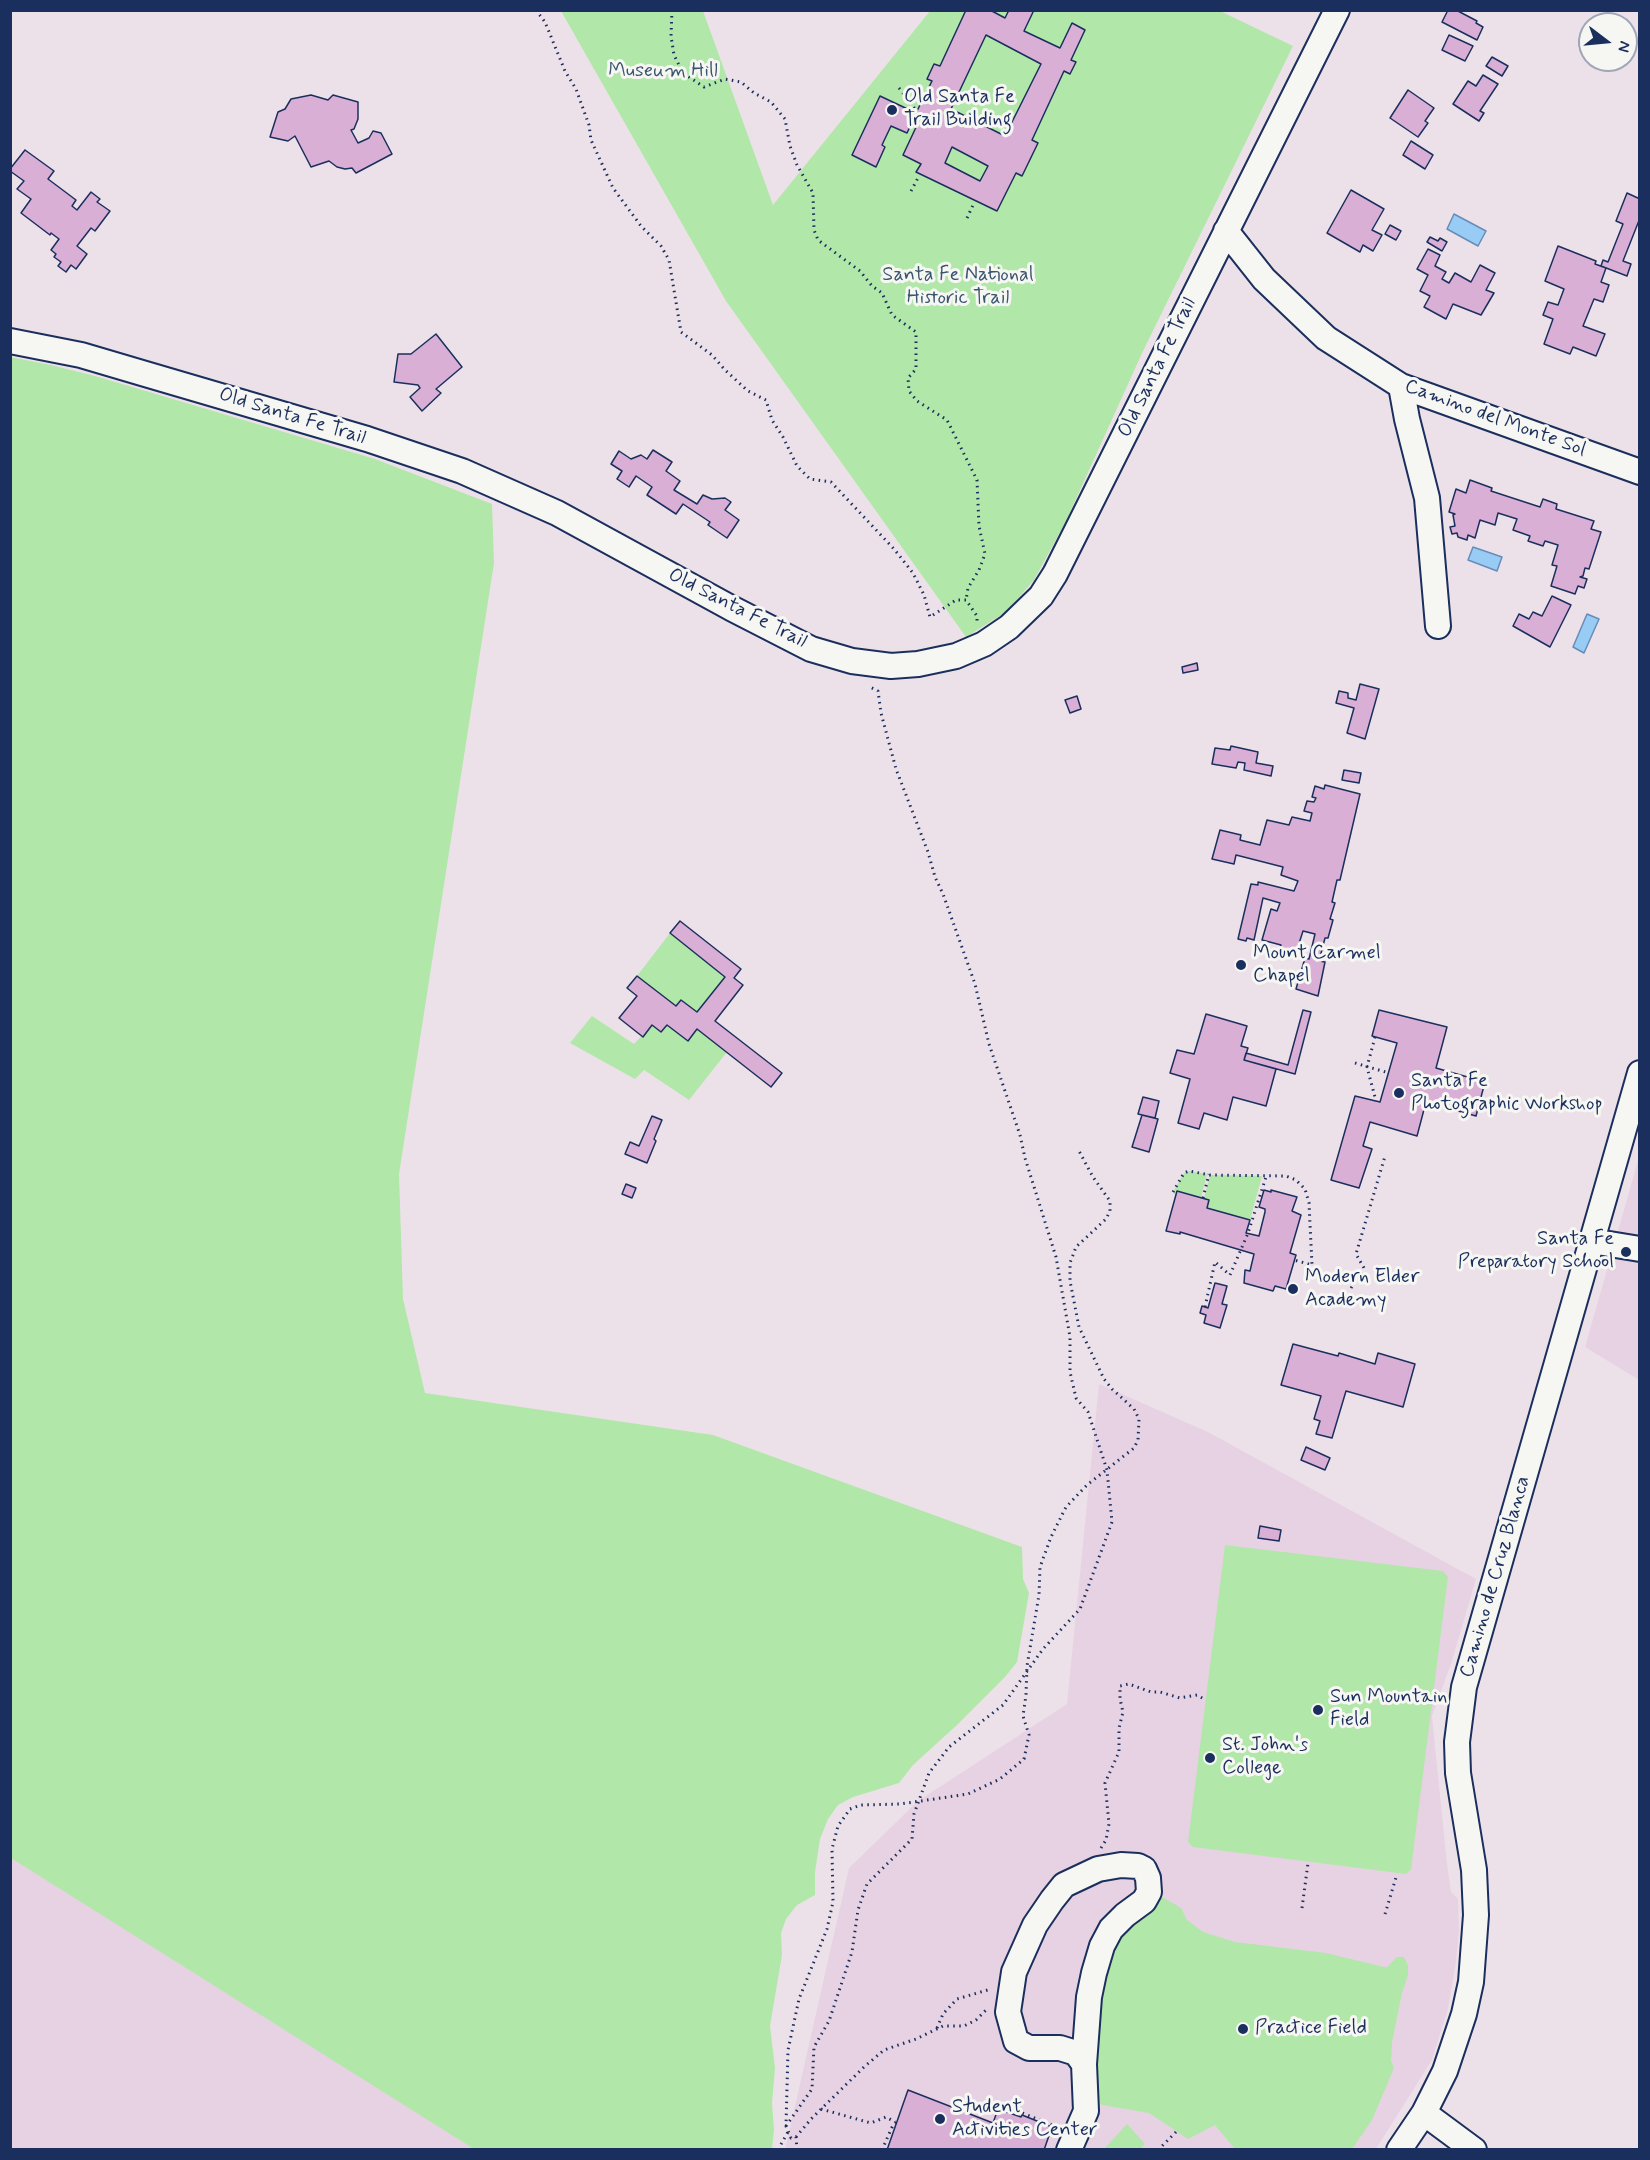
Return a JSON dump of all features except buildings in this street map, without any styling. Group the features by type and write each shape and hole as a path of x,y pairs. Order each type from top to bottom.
{"street":[{"name":"Old Santa Fe Trail","path":"10,341 44,347 121,367 377,442 462,471 557,513 731,609 811,649 868,664 891,666 918,664 956,656 984,644 1010,627 1033,604 1055,574 1337,10"},
{"name":"Camino del Monte Sol","path":"1226,231 1264,279 1326,338 1401,386 1640,472"},
{"path":"1401,386 1427,498 1438,627"},
{"name":"Camino de Cruz Blanca","path":"1399,2150 1424,2113 1445,2072 1464,2014 1475,1950 1474,1870 1464,1813 1457,1742 1464,1688 1640,1073"},
{"path":"1591,1241 1640,1249"},
{"path":"1069,2150 1086,2110 1084,2064 1089,1997 1102,1946 1111,1929 1144,1901 1149,1892 1149,1878 1144,1869 1138,1866 1121,1865 1098,1869 1064,1885 1035,1925 1014,1972 1008,2012 1016,2040 1029,2048 1060,2048 1076,2053 1084,2064"},
{"path":"1424,2113 1474,2150"}],"path":[{"path":"537,10 545,22 565,71 576,89 589,125 591,140 613,188 641,226 661,246 669,260 681,332 712,355 748,392 766,400 772,420 797,466 810,479 831,482 894,549 913,573 924,595 930,617 956,600 966,600"},
{"path":"672,10 671,36 675,55 683,73 704,87 725,79 741,82 754,93 771,102 785,119 796,165 813,193 814,230 818,240 860,271 882,294 892,315 916,332 916,369 908,378 909,392 917,401 947,420 977,480 979,526 985,554 968,588 966,600 977,616 978,630"},
{"path":"898,88 915,109 913,112"},
{"path":"911,191 919,176"},
{"path":"967,218 974,203"},
{"path":"786,2126 812,2089 814,2047 829,2021 852,1952 858,1910 867,1884 912,1839 914,1814 929,1773 949,1747 1003,1705 1043,1649 1080,1609 1112,1522 1107,1470 1088,1412 1076,1398 1070,1372 1070,1336 1056,1257 1020,1135 989,1044 975,984 896,769 880,713 879,691 868,686"},
{"path":"1375,1037 1367,1066 1376,1101"},
{"path":"1355,1063 1389,1073"},
{"path":"990,2005 976,2020 964,2026 943,2026 916,2039 884,2050 821,2109 796,2137 791,2139 786,2126 788,2050 799,1999 827,1929 832,1902 832,1849 838,1826 850,1809 861,1805 900,1804 968,1794 1000,1779 1024,1759 1029,1735 1023,1716 1029,1644 1039,1595 1040,1567 1051,1537 1066,1507 1087,1485 1134,1448 1138,1440 1139,1419 1134,1409 1104,1379 1079,1327 1070,1281 1070,1263 1076,1247 1106,1219 1110,1211 1110,1201 1078,1151"},
{"path":"1352,1288 1364,1268 1356,1254 1385,1156"},
{"path":"1173,1192 1184,1173 1189,1171 1266,1177 1286,1176 1296,1180 1305,1189 1309,1203 1312,1265 1294,1260"},
{"path":"1203,1198 1209,1174"},
{"path":"1204,1307 1215,1262 1230,1275 1248,1233 1266,1177"},
{"path":"1097,1854 1106,1840 1109,1824 1105,1783 1119,1752 1119,1728 1123,1712 1120,1686 1129,1684 1151,1692 1160,1692 1180,1698 1197,1695 1204,1699"},
{"path":"1302,1908 1308,1863"},
{"path":"1385,1914 1396,1874"},
{"path":"937,2029 943,2014 957,1999 1007,1986 1014,1972"},
{"path":"1008,2112 1010,2108 1057,2127"},
{"path":"821,2109 871,2122 886,2117 896,2121 882,2150"},
{"path":"780,2150 788,2132"},
{"path":"1158,2150 1176,2132"},
{"path":"796,2137 797,2150"}],"shaded area":[{"name":"Santa Fe Preparatory School","path":"1639,1157 1639,1380 1585,1347"},
{"name":"St. John's College","path":"1099,1384 1208,1432 1476,1579 1452,1661 1432,1716 1447,1864 1451,1892 1458,1899 1459,1929 1448,2009 1432,2060 1376,2149 785,2150 849,1868 918,1801 1067,1704"},
{"path":"11,1857 475,2149 11,2149"}],"green space":[{"name":"Santa Fe National Historic Trail","path":"561,11 703,11 773,205 930,11 1220,11 1293,46 1143,351 1066,521 1034,580 1006,612 966,637 726,301"},
{"path":"10,357 95,376 375,459 492,504 494,563 399,1174 403,1299 425,1393 713,1435 1022,1547 1023,1579 1029,1593 1017,1662 957,1725 913,1765 899,1783 853,1797 838,1805 828,1819 820,1839 815,1872 815,1895 797,1905 786,1919 781,1933 782,1955 770,2026 775,2068 772,2149 474,2149 11,1858"},
{"path":"670,933 725,977 697,1012 681,1000 676,1006 637,976"},
{"path":"592,1016 634,1044 652,1025 661,1032 667,1025 697,1029 727,1052 689,1100 644,1070 635,1079 570,1043"},
{"path":"1189,1171 1207,1174 1201,1198 1176,1196 1173,1192 1184,1173"},
{"path":"1210,1175 1262,1176 1250,1220 1207,1208 1209,1200 1204,1199"},
{"name":"Sun Mountain Field","path":"1225,1545 1443,1571 1448,1577 1411,1869 1406,1874 1193,1847 1188,1842"},
{"name":"Practice Field","path":"1159,1895 1181,1908 1187,1920 1203,1932 1235,1942 1326,1953 1384,1967 1387,1967 1397,1957 1404,1957 1408,1966 1408,1975 1392,2042 1391,2061 1394,2068 1372,2120 1352,2149 1235,2149 1215,2125 1188,2139 1149,2113 1102,2105 1095,2099 1097,1990 1119,1935"},
{"path":"1127,2124 1145,2144 1140,2149 1104,2149"}],"water":[{"path":"1454,214 1486,231 1478,246 1447,229"},
{"path":"1473,547 1502,557 1497,571 1468,560"},
{"path":"1587,614 1599,619 1584,653 1573,647"}],"place":[{"name":"Old Santa Fe Trail Building","path":"892,110"},
{"name":"Mount Carmel Chapel","path":"1241,965"},
{"name":"Santa Fe Photographic Workshop","path":"1399,1093"},
{"name":"Santa Fe Preparatory School","path":"1626,1252"},
{"name":"Modern Elder Academy","path":"1293,1289"},
{"name":"Sun Mountain Field","path":"1318,1710"},
{"name":"St. John's College","path":"1210,1758"},
{"name":"Practice Field","path":"1243,2029"},
{"name":"Student Activities Center","path":"940,2119"}],"park label":[{"name":"Museum Hill","path":"663,72"}]}
